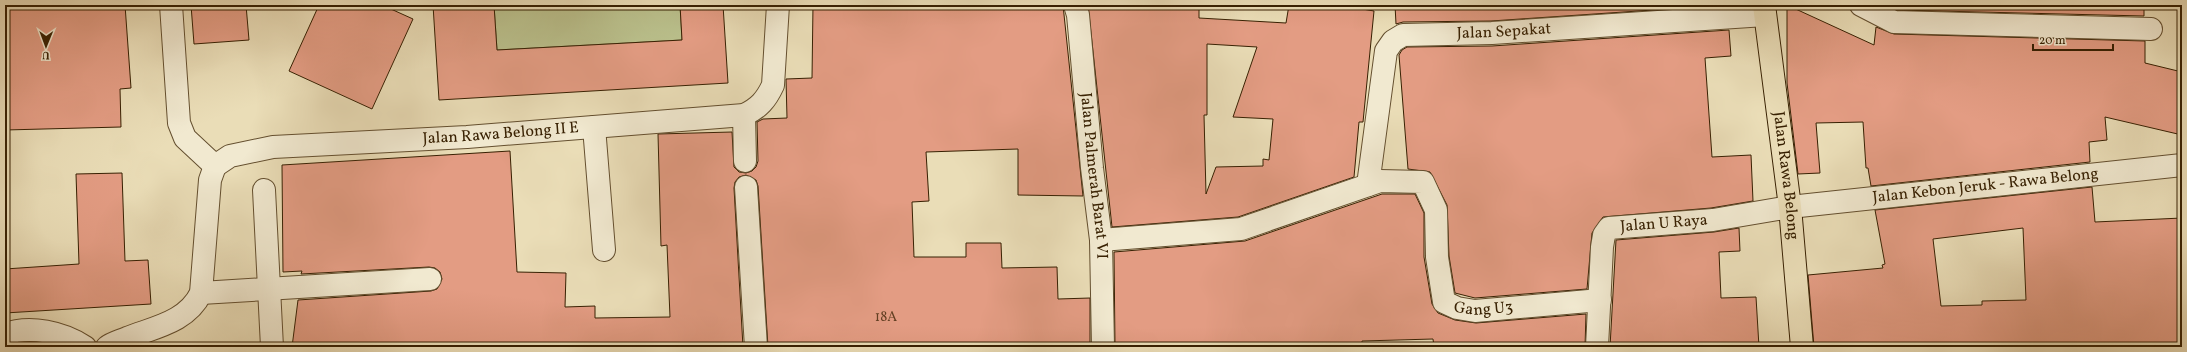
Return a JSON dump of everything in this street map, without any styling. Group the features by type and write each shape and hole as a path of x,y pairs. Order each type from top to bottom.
{"main road":[{"name":"Jalan Rawa Belong","path":"1764,10 1790,207 1802,347"}],"street":[{"path":"107,347 185,315 195,306 201,293 210,180 215,166 185,138 179,123 171,5"},
{"path":"745,161 744,115 758,108 768,97 773,85 778,5"},
{"name":"Jalan Palmerah Barat VI","path":"1076,5 1092,168 1101,240 1103,347"},
{"path":"1861,5 1894,22 2151,28"},
{"name":"Jalan Sepakat","path":"1368,186 1386,51 1393,41 1403,34 1492,33 1764,10"},
{"name":"Jalan Rawa Belong II E","path":"215,166 230,156 273,147 467,137 744,115"},
{"path":"594,127 604,250"},
{"name":"Jalan Kebon Jeruk - Rawa Belong","path":"1790,207 2182,164"},
{"name":"Gang U3","path":"1368,186 1380,181 1423,182 1436,210 1437,257 1444,302 1457,308 1475,311 1600,300"},
{"path":"1101,240 1241,229 1368,186"},
{"path":"746,187 756,347"},
{"path":"264,190 272,347"},
{"name":"Jalan U Raya","path":"1597,347 1602,247 1604,235 1609,228 1713,220 1790,207"},
{"path":"201,293 430,279"},
{"path":"5,334 15,331 33,330 68,338 85,347"}],"green space":[{"path":"494,5 680,5 682,40 497,50"}],"building":[{"path":"34,5 125,5 131,88 120,89 121,127 5,130 6,6 33,8"},
{"path":"191,5 246,5 249,40 194,44"},
{"path":"319,5 382,5 413,19 372,109 289,71"},
{"path":"433,5 494,5 497,50 682,40 680,5 723,5 728,83 439,100"},
{"path":"813,5 1063,5 1083,196 1018,195 1018,149 926,152 929,201 912,202 914,257 966,257 966,243 1001,243 1002,268 1057,267 1058,299 1090,298 1090,347 768,347 758,186 756,180 746,175 739,177 735,182 734,188 743,347 292,347 298,300 431,291 437,289 442,279 440,272 435,268 429,267 301,274 302,271 283,272 282,165 510,151 517,272 566,273 565,307 595,306 595,318 670,317 667,245 661,246 658,134 732,132 734,167 739,172 746,173 752,171 756,167 758,161 757,122 763,119 787,118 786,79 812,78"},
{"path":"1088,5 1199,5 1199,18 1286,23 1289,5 1339,5 1374,11 1363,122 1359,122 1354,177 1238,217 1112,227","holes":["1207,44 1257,47 1233,117 1273,119 1269,160 1263,159 1263,166 1216,167 1206,194 1204,115 1207,115"]},
{"path":"1395,5 1727,5 1491,21 1403,22 1396,24"},
{"path":"1787,5 1874,45 1876,27 1894,34 2145,41 2145,63 2182,72 2182,135 2105,117 2107,140 2089,142 2090,162 1871,186 1868,168 1866,168 1863,122 1816,123 1820,173 1798,174 1787,83"},
{"path":"1888,5 2144,5 2144,16 1897,10"},
{"path":"1729,30 1731,56 1705,58 1712,157 1751,155 1753,201 1711,208 1603,217 1592,233 1587,289 1475,298 1455,293 1449,256 1447,205 1430,172 1408,169 1399,55 1402,50 1407,47 1492,46"},
{"path":"122,173 125,261 148,260 151,304 5,313 5,269 79,264 76,174"},
{"path":"2092,187 2095,222 2182,218 2182,347 1814,347 1808,275 1883,268 1882,265 1885,264 1875,210","holes":["2023,228 2026,300 1982,301 1982,305 1941,306 1933,239"]},
{"path":"1382,194 1415,194 1424,213 1424,257 1432,304 1438,313 1455,320 1476,323 1586,314 1585,347 1434,347 1433,339 1362,341 1362,347 1115,347 1114,252 1245,241"},
{"path":"1739,228 1740,251 1719,252 1721,298 1756,297 1759,347 1610,347 1616,240 1714,232"}]}
